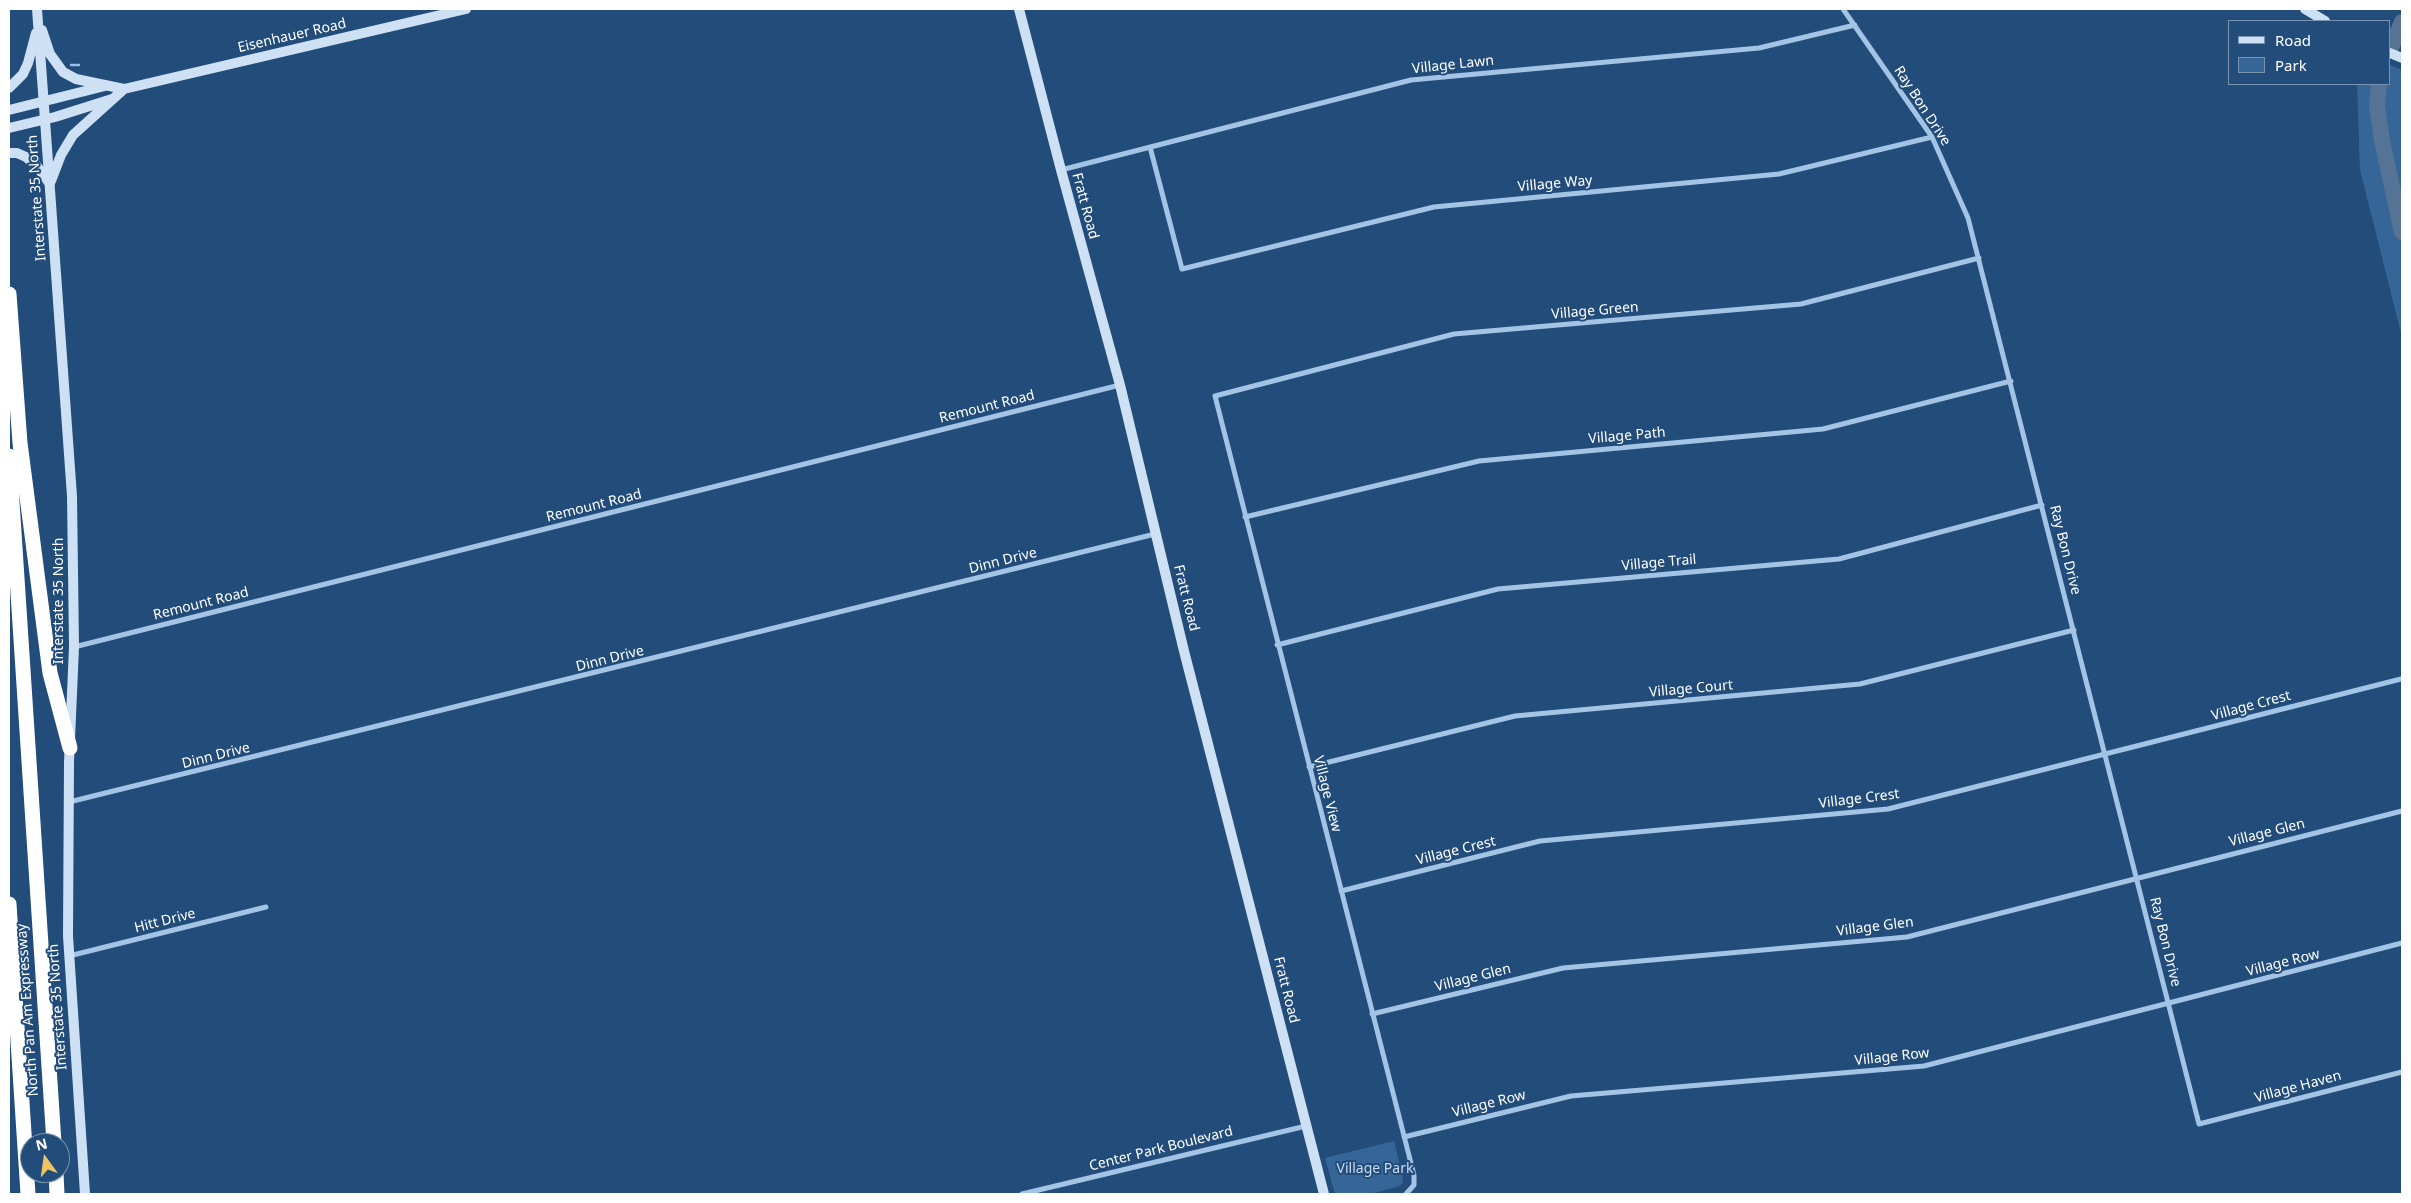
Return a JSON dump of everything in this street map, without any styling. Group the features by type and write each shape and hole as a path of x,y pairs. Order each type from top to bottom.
{"highway":[{"path":"9,294 20,442 50,673 70,748"},
{"name":"North Pan Am Expressway","path":"9,456 53,1133"},
{"name":"North Pan Am Expressway","path":"9,904 28,1194"}],"main road":[{"name":"Interstate 35 North","path":"38,9 44,119 72,496 74,647 68,802 68,936 85,1194"},
{"name":"Eisenhauer Road","path":"9,110 108,86 124,89 466,9"},
{"name":"Fratt Road","path":"1019,9 1120,385 1155,534 1324,1194"},
{"path":"2305,9 2323,20"},
{"path":"38,22 50,54 63,72 76,79 108,86"},
{"path":"9,88 23,74 28,63 38,22"},
{"path":"50,184 61,155 73,136 124,89"},
{"path":"9,128 116,98"},
{"path":"9,153 26,156 36,165 50,184"}],"street":[{"name":"Ray Bon Drive","path":"1843,9 1932,137 1961,199 1979,258 2011,381 2199,1124"},
{"name":"Village Lawn","path":"1061,170 1411,80 1759,48 1855,25"},
{"name":"Village Way","path":"1150,147 1182,269 1434,207 1779,174 1932,137"},
{"name":"Village Green","path":"1214,396 1454,334 1801,304 1979,258"},
{"name":"Village Path","path":"1245,517 1479,461 1823,429 2011,381"},
{"name":"Remount Road","path":"74,647 1120,385"},
{"name":"Village View","path":"1214,396 1414,1175 1414,1185 1406,1194"},
{"name":"Village Trail","path":"1277,645 1498,588 1839,559 2042,505"},
{"name":"Dinn Drive","path":"68,802 1155,534"},
{"name":"Village Court","path":"1309,767 1515,716 1860,684 2074,630"},
{"name":"Village Crest","path":"1341,891 1540,842 1888,809 2106,756 2401,679"},
{"name":"Village Glen","path":"1372,1014 1563,968 1907,937 2402,811"},
{"name":"Hitt Drive","path":"70,956 266,907"},
{"name":"Village Row","path":"1404,1137 1571,1096 1924,1066 2402,944"},
{"name":"Village Haven","path":"2199,1124 2402,1072"},
{"name":"Center Park Boulevard","path":"1022,1194 1306,1126"}],"green space":[{"path":"2391,65 2402,70 2402,337 2360,170 2357,85 2391,85"},
{"name":"Village Park","path":"1394,1141 1403,1179 1402,1184 1370,1194 1335,1194 1325,1158"}],"waterway":[{"path":"2391,48 2402,22"},
{"path":"71,65 79,65"},
{"path":"2379,85 2377,106 2382,141 2402,232"}]}
